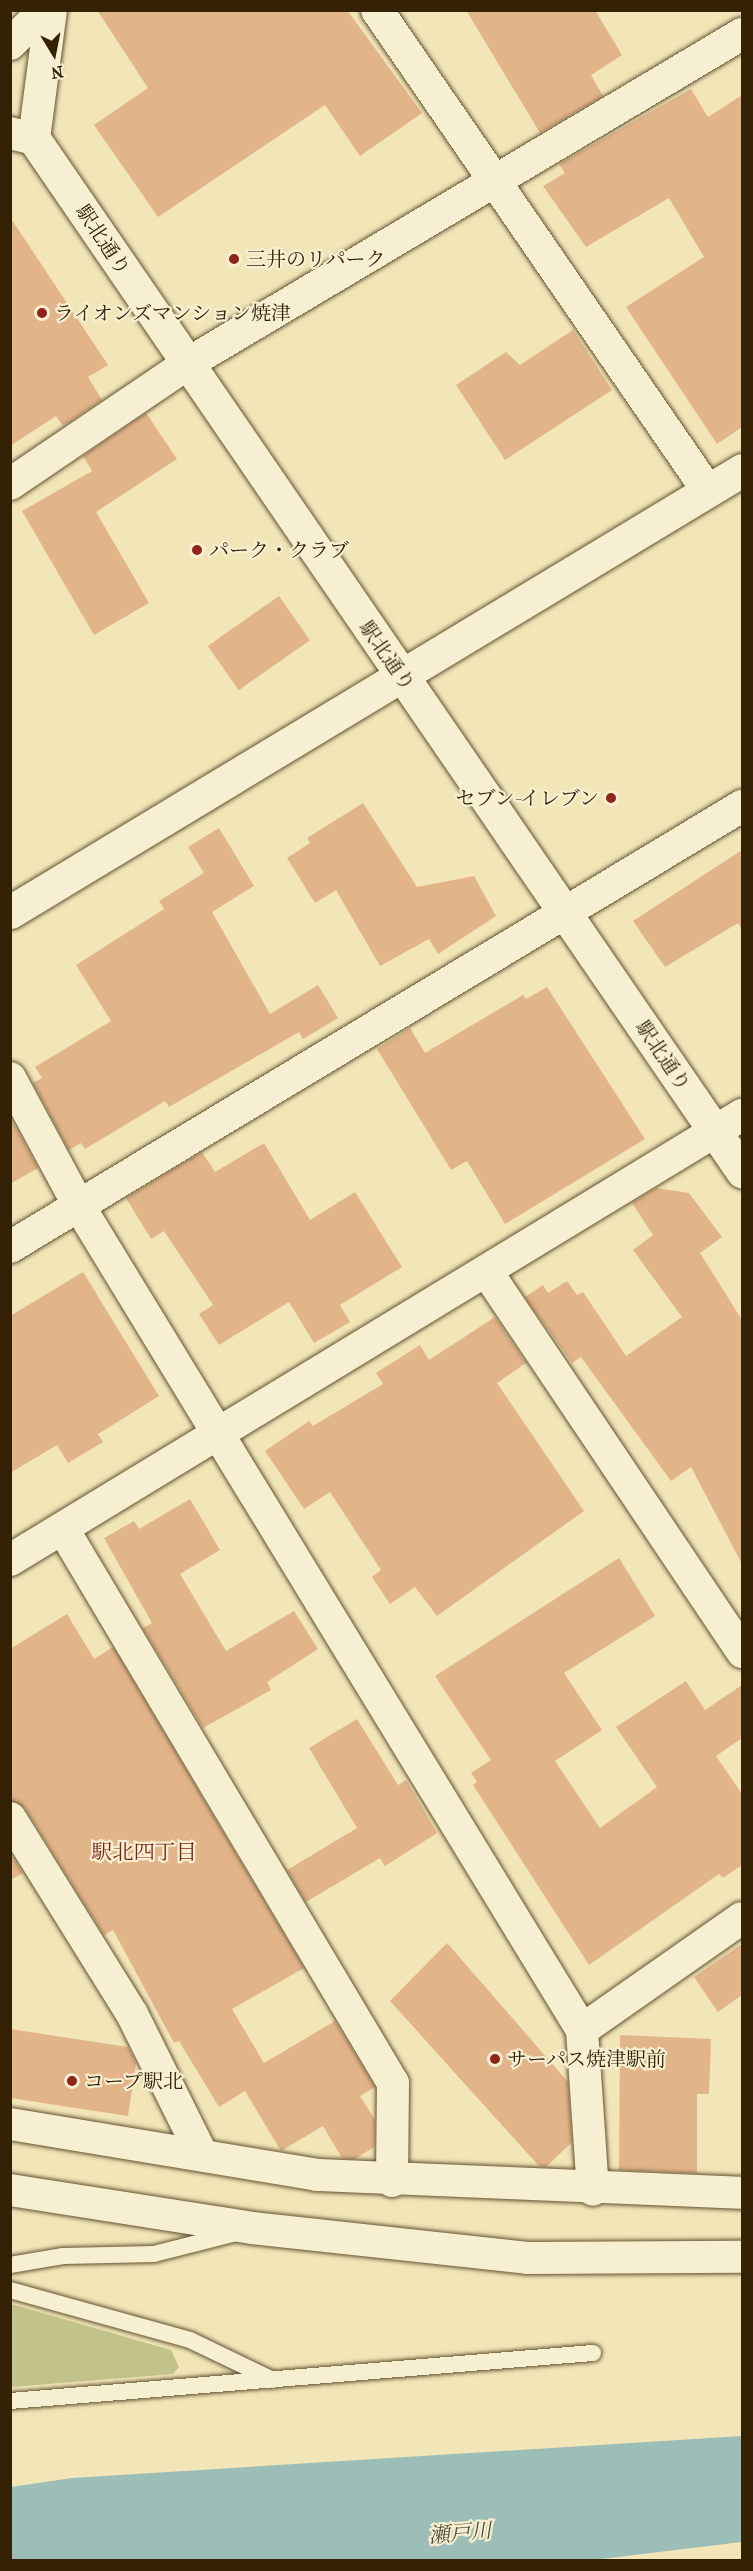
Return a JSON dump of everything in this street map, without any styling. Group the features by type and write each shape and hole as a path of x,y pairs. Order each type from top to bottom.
{"street":[{"path":"10,44 45,10"},
{"path":"22,136 51,10"},
{"path":"377,10 708,490"},
{"path":"10,484 187,364 742,34"},
{"name":"駅北通り","path":"22,136 187,364 567,913 742,1171"},
{"path":"10,912 742,470"},
{"path":"10,1247 742,806"},
{"path":"10,1078 79,1206 582,2030 593,2190"},
{"path":"10,1560 220,1436 742,1115"},
{"path":"487,1272 742,1652"},
{"path":"63,1529 393,2083 392,2181"},
{"path":"10,1818 132,2014 202,2155"},
{"path":"582,2030 742,1918"},
{"path":"10,2124 317,2175 392,2181 593,2190 742,2193"},
{"path":"10,2190 252,2228 526,2258 742,2258"}],"lane":[{"path":"10,2265 63,2256 154,2254 200,2246 252,2228"},
{"path":"10,2290 190,2340 274,2380"},
{"path":"10,2401 593,2353"}],"green space":[{"path":"11,2304 171,2350 179,2367 173,2374 11,2387"}],"water":[{"name":"瀬戸川","path":"742,2436 742,2542 593,2560 11,2560 11,2487 72,2478"}],"building":[{"path":"97,10 347,10 422,113 360,156 325,105 158,217 94,125 148,88"},
{"path":"466,10 595,10 622,55 591,75 603,96 540,133"},
{"path":"691,89 708,117 742,95 742,427 717,444 626,307 704,257 669,198 586,247 543,186 565,173 559,164"},
{"name":"ライオンズマンション焼津","path":"10,217 108,365 88,377 102,400 63,426 56,416 10,446"},
{"path":"573,330 612,390 505,460 456,385 506,352 520,365"},
{"path":"146,413 177,459 96,512 149,603 94,635 22,511 92,471 83,456"},
{"path":"279,596 310,640 239,690 208,646"},
{"path":"363,803 417,887 474,876 496,916 438,954 429,939 380,966 336,890 315,903 287,858 310,843 307,838"},
{"path":"219,828 254,886 212,912 270,1014 318,985 338,1018 303,1039 299,1032 169,1107 165,1101 85,1149 81,1143 69,1150 33,1083 42,1078 35,1067 111,1021 76,965 164,909 159,901 204,873 188,847"},
{"path":"742,850 742,930 738,923 665,967 633,921"},
{"path":"547,987 645,1139 505,1224 467,1161 451,1170 377,1049 410,1028 425,1053 523,995 526,999"},
{"path":"10,1117 38,1168 10,1184"},
{"path":"264,1143 310,1220 355,1192 402,1267 340,1305 350,1322 314,1343 289,1302 219,1345 199,1314 213,1305 164,1231 151,1239 126,1198 202,1152 215,1172"},
{"path":"657,1188 689,1193 722,1237 700,1253 742,1320 742,1564 691,1467 671,1481 581,1357 572,1363 525,1297 543,1285 548,1293 567,1281 577,1295 583,1292 626,1356 682,1317 633,1250 653,1235 632,1203"},
{"path":"83,1272 159,1396 98,1434 103,1442 68,1463 57,1445 10,1473 10,1316"},
{"path":"495,1317 526,1363 497,1383 584,1511 437,1616 415,1587 390,1604 372,1577 381,1570 330,1492 304,1509 265,1451 309,1421 313,1426 383,1384 376,1373 420,1345 429,1360"},
{"path":"190,1499 220,1550 180,1574 226,1651 294,1611 318,1649 267,1682 271,1690 203,1728 143,1628 152,1623 104,1538 134,1521 139,1529"},
{"path":"619,1558 655,1616 564,1673 602,1730 555,1761 600,1828 657,1787 616,1727 686,1681 705,1710 742,1685 742,1738 716,1756 742,1794 742,1865 723,1878 719,1874 589,1965 473,1785 477,1782 471,1773 491,1760 435,1676"},
{"path":"67,1614 94,1659 113,1647 304,1968 232,2009 264,2063 335,2021 375,2087 360,2096 375,2120 374,2147 355,2159 342,2158 323,2126 281,2151 245,2091 219,2107 179,2041 174,2043 113,1930 104,1935 25,1808 10,1800 10,1649"},
{"path":"357,1719 398,1785 406,1780 437,1833 385,1866 380,1858 306,1902 287,1870 357,1828 309,1748"},
{"path":"10,1853 23,1873 10,1880"},
{"name":"サーパス焼津駅前","path":"447,1943 568,2082 572,2142 546,2167 539,2166 390,2001"},
{"path":"742,1944 742,1995 718,2012 694,1977"},
{"name":"コープ駅北","path":"10,2029 128,2047 136,2063 128,2116 10,2098"},
{"path":"620,2035 711,2039 709,2094 697,2094 697,2173 619,2170"}],"place":[{"name":"三井のリパーク","path":"234,259"},
{"name":"ライオンズマンション焼津","path":"42,313"},
{"name":"パーク・クラブ","path":"197,550"},
{"name":"セブン-イレブン","path":"611,798"},
{"name":"サーパス焼津駅前","path":"495,2059"},
{"name":"コープ駅北","path":"72,2081"}],"district":[{"name":"駅北四丁目","path":"144,1852"}]}
